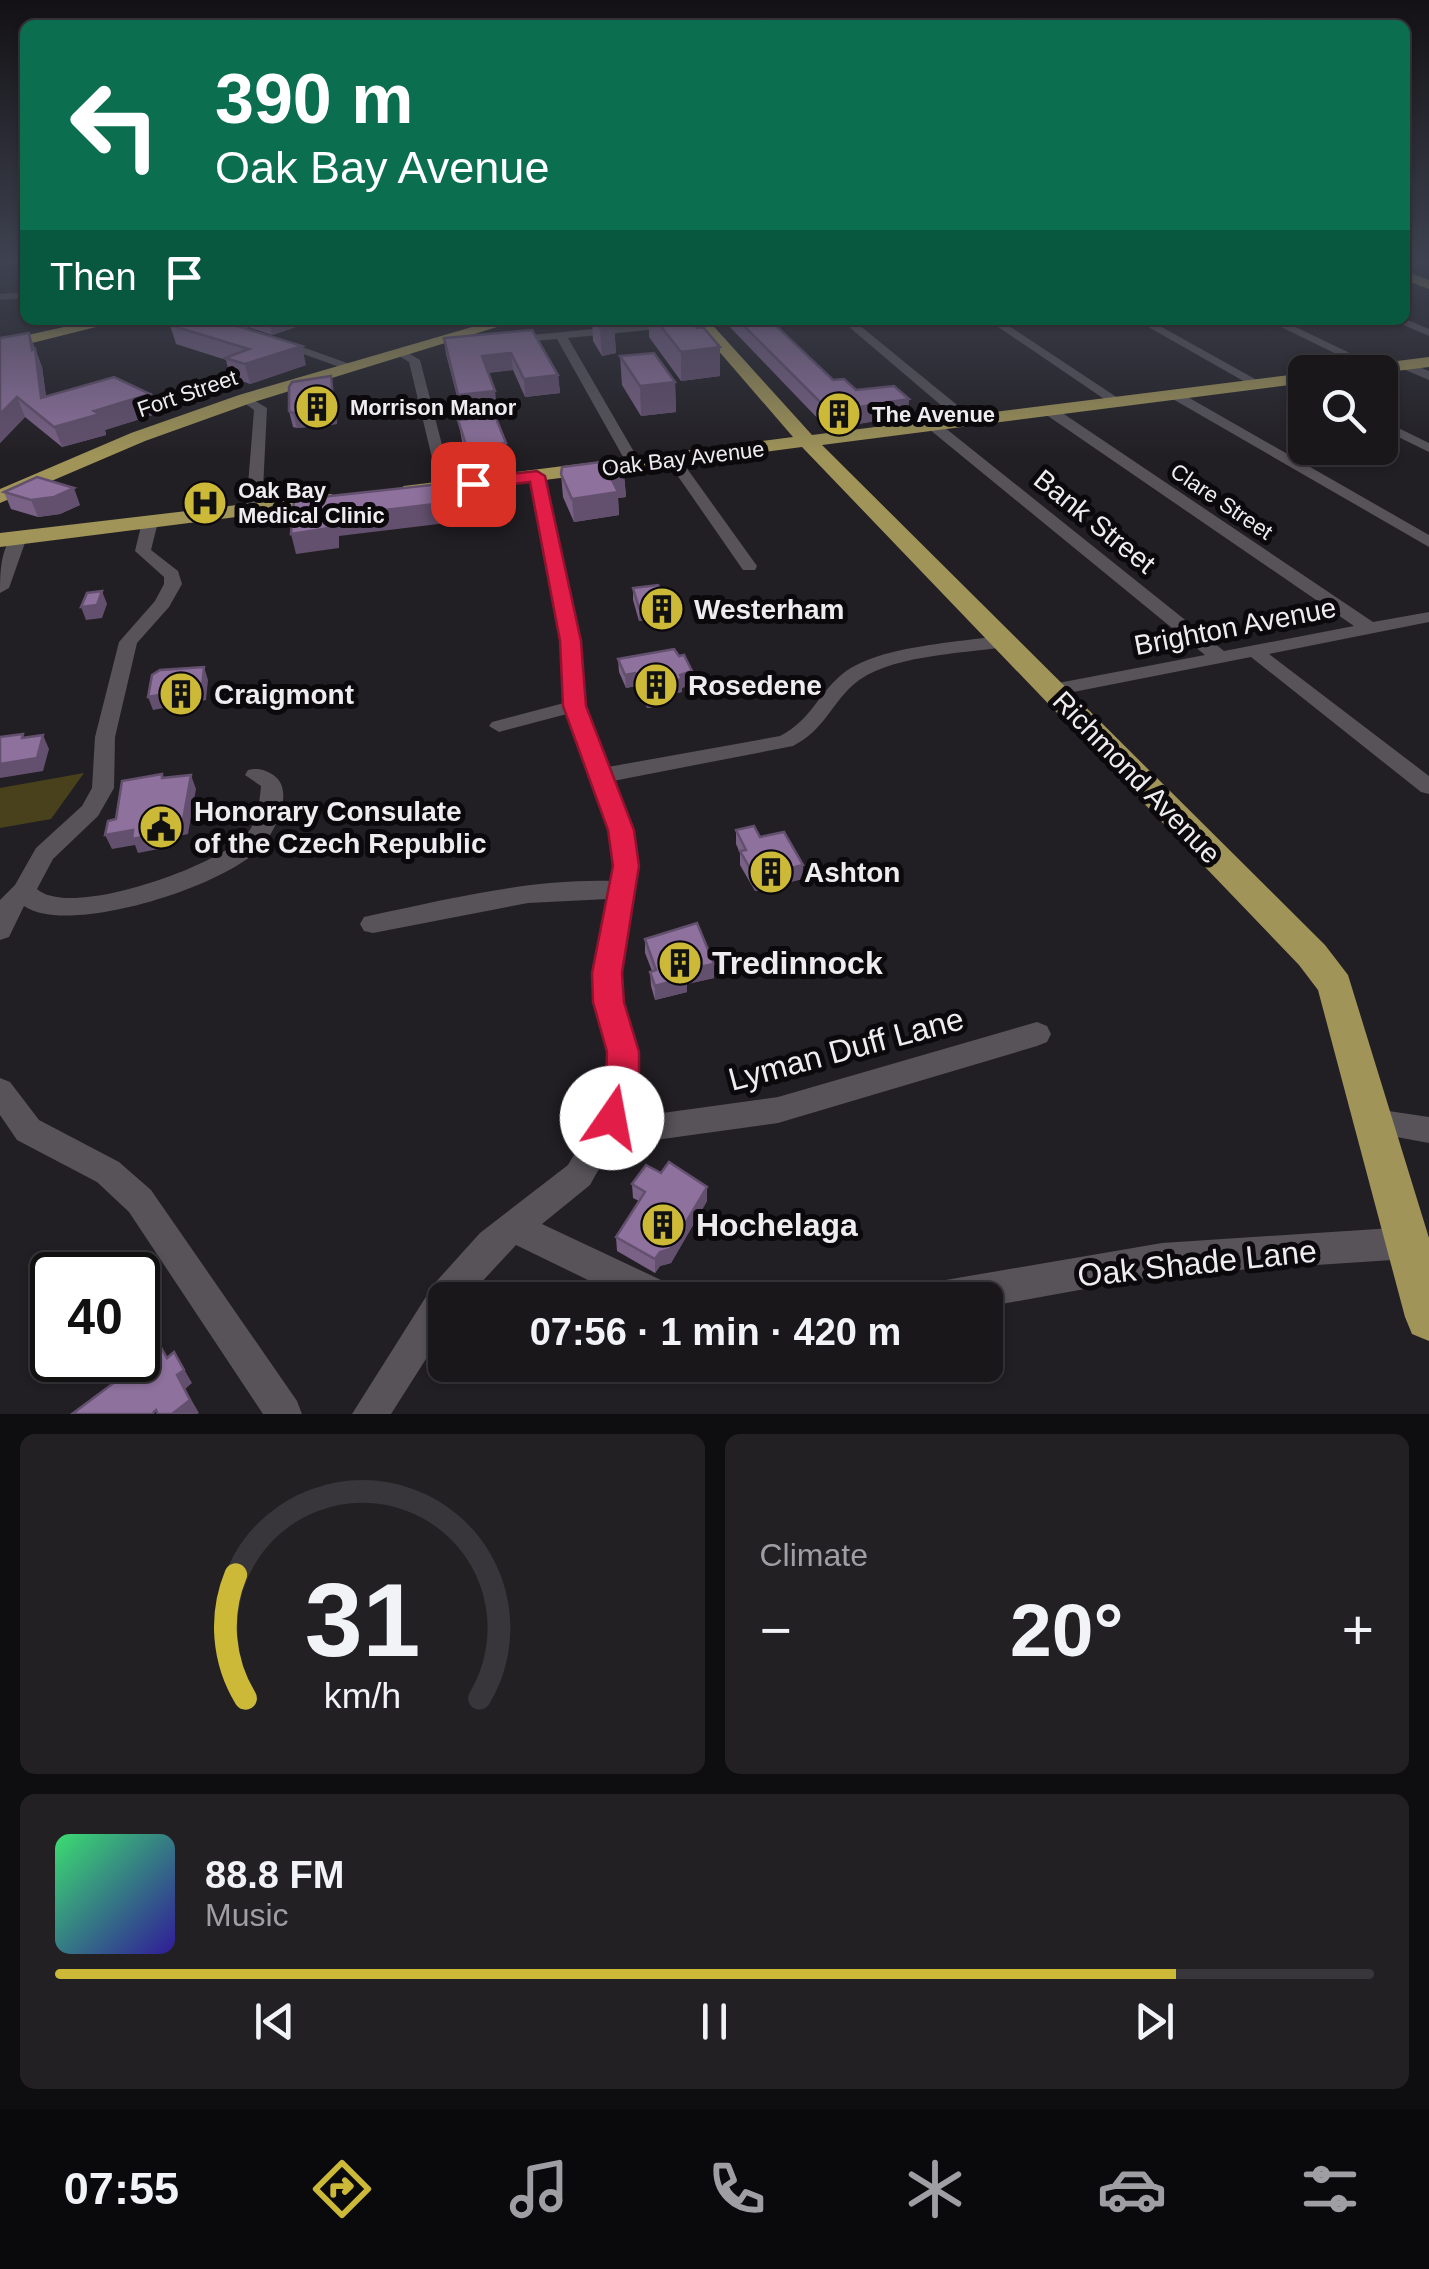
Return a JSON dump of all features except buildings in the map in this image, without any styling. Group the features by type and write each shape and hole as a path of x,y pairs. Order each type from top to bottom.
{"main road":[{"path":"2,344 81,325"},
{"name":"Fort Street","path":"0,497 138,437 245,399 429,345 488,338 505,325"},
{"name":"Richmond Avenue","path":"710,325 808,442 1312,955 1335,985 1429,1317"},
{"path":"1398,367 1429,362"},
{"name":"Oak Bay Avenue","path":"388,494 1288,382"},
{"path":"5,539 350,498"}],"street":[{"path":"488,338 561,336 668,325"},
{"path":"852,325 968,421"},
{"path":"1001,325 1118,402"},
{"path":"1150,325 1258,384"},
{"path":"1283,325 1347,355"},
{"path":"561,336 634,464"},
{"path":"262,337 352,366"},
{"path":"401,353 414,360 446,486"},
{"path":"1404,366 1429,376"},
{"path":"1174,395 1429,542"},
{"path":"245,399 261,408 254,510"},
{"name":"Clare Street","path":"1050,411 1368,628"},
{"name":"Bank Street","path":"934,426 1221,658"},
{"path":"1398,432 1429,448"},
{"path":"674,460 748,566"},
{"path":"370,1414 446,1296 492,1244 579,1174 612,1118 622,1083 623,1052 608,1002 607,973 626,866 621,830 574,706 570,641 537,476"},
{"path":"0,930 8,906 24,891 44,854 90,811 102,788 105,737 128,642 164,603 173,584 172,575 142,551 150,522"},
{"path":"0,588 5,539"},
{"name":"Brighton Avenue","path":"1053,690 1429,616"},
{"path":"600,776 786,741 806,732 819,720 842,685 858,672 1004,641"},
{"path":"1254,650 1429,787"},
{"path":"500,726 574,706"},
{"path":"24,891 37,904 54,908 190,882 231,860 252,841 265,820 274,796 272,783 256,775"},
{"path":"373,924 528,892 577,887 623,890"},
{"name":"Lyman Duff Lane","path":"612,1118 648,1128 778,1110 1037,1034"},
{"path":"0,1092 28,1130 108,1172 140,1200 284,1414"},
{"path":"1375,1122 1429,1130"},
{"path":"513,1227 628,1282"},
{"name":"Oak Shade Lane","path":"1003,1287 1162,1260 1408,1244"}],"shaded area":[{"path":"84,773 51,819 0,828 0,788"}],"place":[{"name":"Morrison Manor","path":"317,407"},
{"name":"The Avenue","path":"839,414"},
{"name":"Oak Bay Medical Clinic","path":"205,503"},
{"name":"Westerham","path":"662,609"},
{"name":"Rosedene","path":"656,685"},
{"name":"Craigmont","path":"181,694"},
{"name":"Honorary Consulate of the Czech Republic","path":"161,827"},
{"name":"Ashton","path":"771,872"},
{"name":"Tredinnock","path":"680,963"},
{"name":"Hochelaga","path":"663,1225"}],"route":[{"path":"473,484 537,476 570,641 574,706 621,830 626,866 607,973 608,1002 623,1052 622,1083 612,1118"}]}
